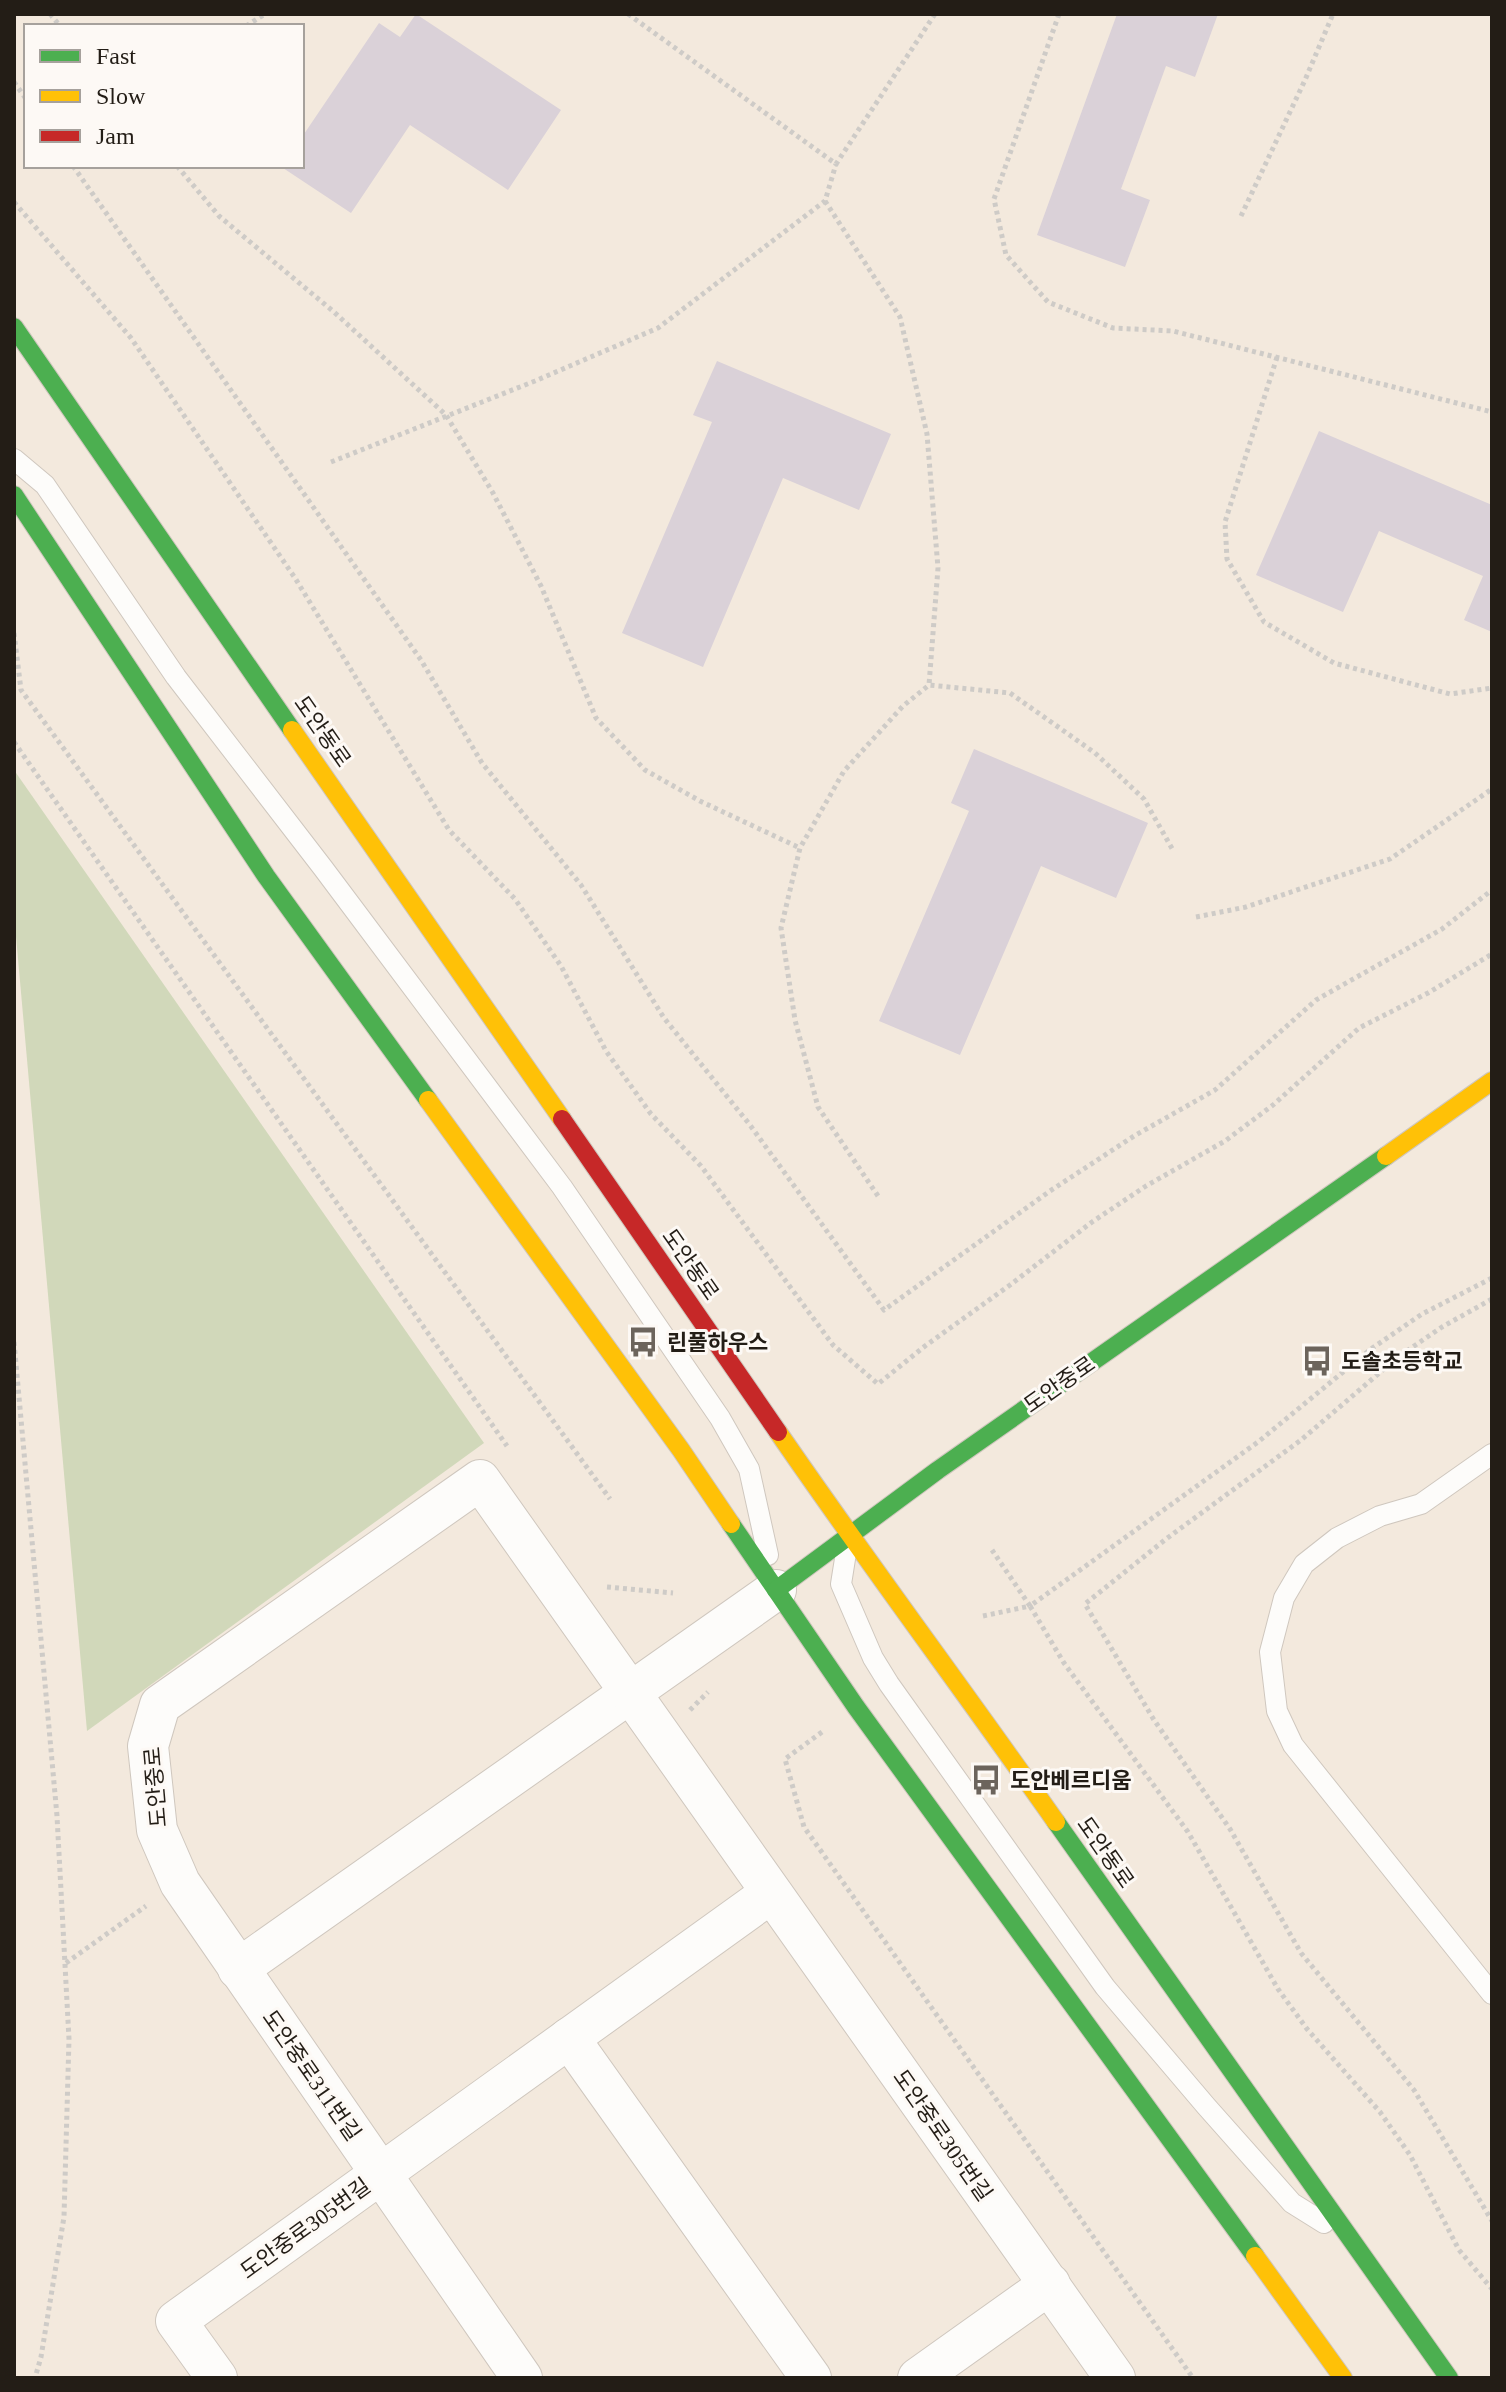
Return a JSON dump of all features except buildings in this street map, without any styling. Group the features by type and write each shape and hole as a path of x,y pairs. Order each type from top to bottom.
{"main road":[{"name":"도안동로","path":"14,327 849,1535 935,1651 1449,2378"},
{"path":"14,495 266,876 681,1450 856,1707 1343,2378"},
{"name":"도안중로","path":"776,1590 938,1470 1492,1081"}],"street":[{"name":"도안중로","path":"629,1691 480,1480 160,1705 148,1746 157,1830 180,1883 238,1969 776,1590"},
{"name":"도안중로305번길","path":"629,1691 1115,2378"},
{"name":"도안중로305번길","path":"217,2378 176,2321 771,1893"},
{"name":"도안중로311번길","path":"238,1969 522,2378"},
{"path":"569,2038 811,2378"},
{"path":"918,2378 1050,2284"}],"lane":[{"path":"14,459 45,485 176,677 562,1187 720,1418 749,1469 776,1590"},
{"path":"1492,1454 1421,1504 1380,1516 1337,1538 1304,1564 1284,1598 1270,1652 1277,1711 1293,1745 1492,1994"},
{"path":"849,1535 841,1584 873,1658 1029,1882 1105,1987 1292,2203 1352,2240"}],"path":[{"path":"628,14 836,164"},
{"path":"331,462 535,381 658,328 825,201 836,164 935,14"},
{"path":"1059,14 994,199 1006,255 1048,302 1113,328 1173,331 1492,412"},
{"path":"1241,216 1333,14"},
{"path":"74,168 421,660 482,763 581,885 664,1018 750,1125 884,1310 1050,1191 1134,1136 1215,1090 1316,1000 1442,929 1492,890"},
{"path":"179,168 219,216 334,312 446,415 493,493 541,586 596,718 645,770 700,801 800,848"},
{"path":"825,201 900,317 927,434 938,568 929,685"},
{"path":"14,202 131,338 295,578 449,830 515,899 561,966 606,1051 651,1114 701,1166 833,1345 878,1384 1092,1222 1146,1186 1225,1141 1273,1105 1359,1028 1428,993 1492,954"},
{"path":"1277,357 1225,522 1227,559 1264,622 1334,663 1450,694 1492,688"},
{"path":"14,633 21,690 610,1499"},
{"path":"878,1196 818,1107 795,1020 781,928 800,848 844,771 903,706 929,685 1010,693 1095,753 1144,799 1174,852"},
{"path":"14,742 515,1457"},
{"path":"1196,917 1246,907 1390,859 1492,789"},
{"path":"1492,1299 1442,1327 1398,1357 1301,1440 1166,1539 1085,1604 1154,1720 1230,1829 1301,1953 1414,2090 1492,2221"},
{"path":"14,1342 57,1816 69,2039 64,2217 35,2378"},
{"path":"983,1616 1030,1606 992,1550"},
{"path":"606,1587 673,1593"},
{"path":"824,1730 785,1759 804,1827 1193,2378"},
{"path":"65,1963 180,1883"}],"green space":[{"path":"14,770 484,1443 87,1731 14,914"}],"traffic: fast":[{"path":"14,327 292,730"},
{"path":"14,495 266,876 428,1100"},
{"path":"776,1590 938,1470 1386,1156"},
{"path":"731,1524 856,1707 1255,2256"},
{"path":"1056,1822 1449,2378"}],"traffic: slow":[{"path":"292,730 562,1119"},
{"path":"1386,1156 1492,1081"},
{"path":"428,1100 731,1524"},
{"path":"778,1432 1056,1822"},
{"path":"1255,2256 1343,2378"}],"traffic: jam":[{"path":"562,1119 778,1432"}],"place":[{"name":"린풀하우스","path":"643,1342"},
{"name":"도솔초등학교","path":"1317,1361"},
{"name":"도안베르디움","path":"986,1780"}]}
